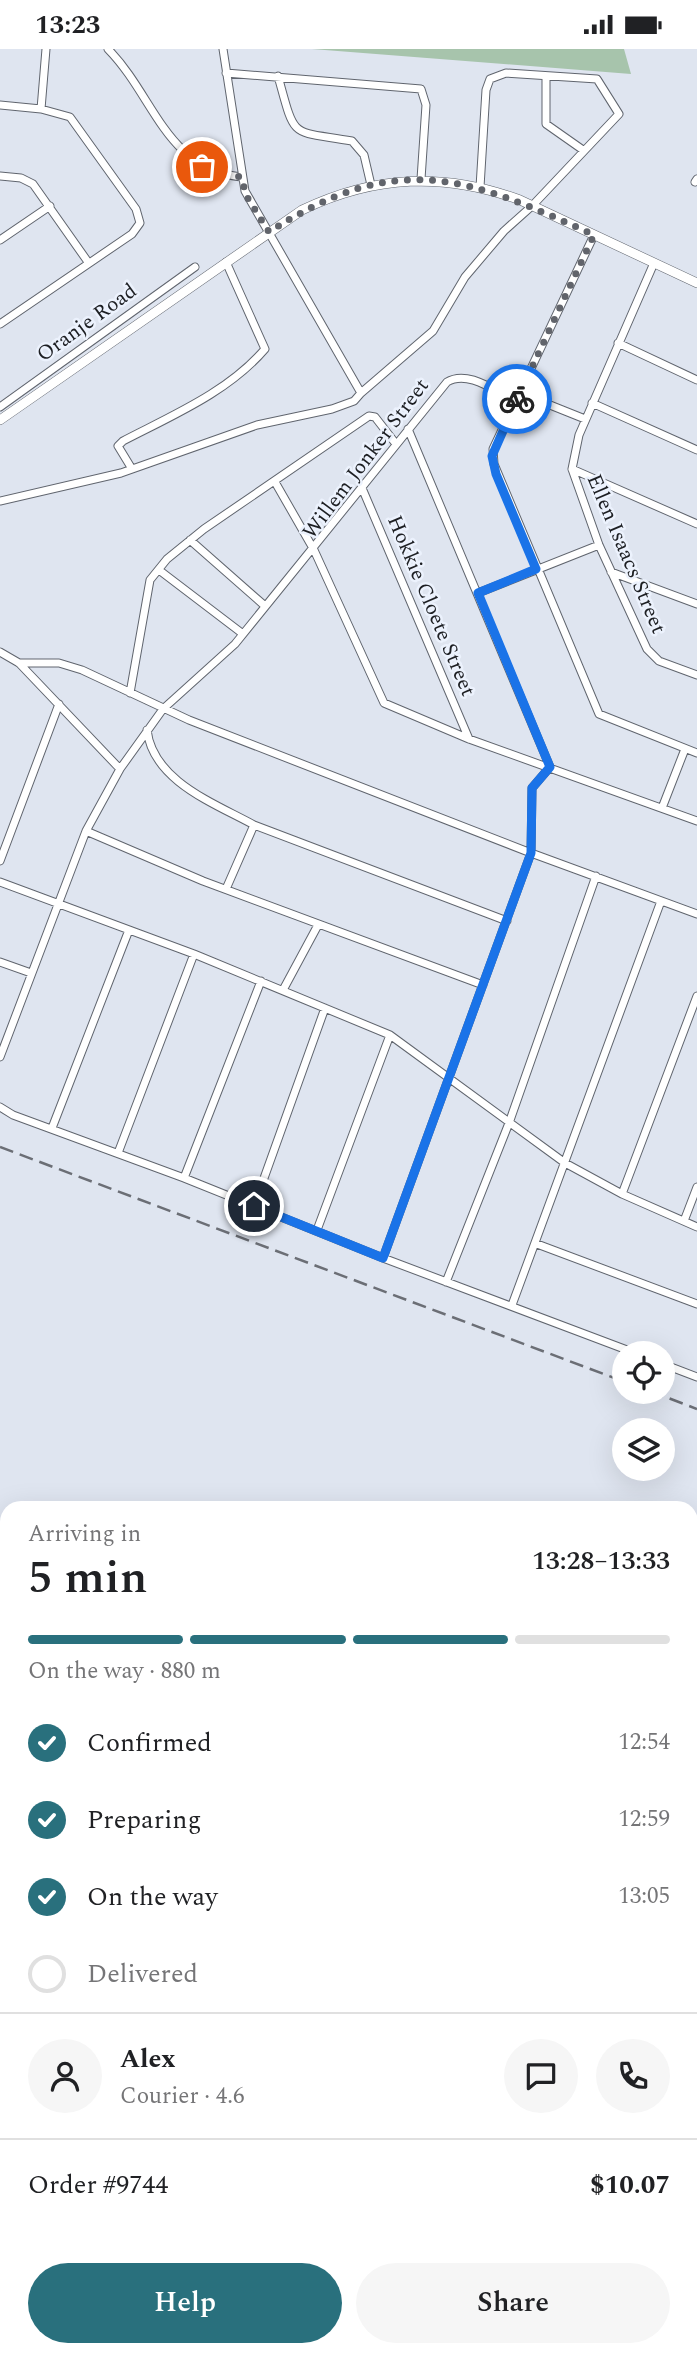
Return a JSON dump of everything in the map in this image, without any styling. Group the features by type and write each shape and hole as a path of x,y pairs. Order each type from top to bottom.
{"street":[{"path":"41,109 46,49"},
{"path":"108,49 185,154 215,173 241,177"},
{"path":"223,49 241,177 247,197 330,345 358,384 360,393"},
{"path":"226,73 421,89 426,105 422,179"},
{"path":"0,501 132,469 257,425 332,409 354,401 433,331 465,278 512,223 533,206 619,114 597,79 506,73 490,79 486,90 480,187"},
{"path":"278,76 289,115 298,131 311,136 352,141 365,155 371,185"},
{"path":"546,76 546,124 583,150"},
{"path":"0,105 41,109 67,115 73,120 136,209 140,223 132,234 0,324"},
{"path":"0,176 28,181 50,206 88,263"},
{"path":"1,405 4,417 269,232 328,198 371,185 422,179 480,187 533,206 697,283"},
{"path":"0,240 50,206"},
{"path":"594,235 492,456 496,474 599,714 697,753"},
{"path":"132,469 118,446 123,441 181,411 245,372 265,349 226,262"},
{"name":"Ellen Isaacs Street","path":"654,263 585,419 572,469 599,545 650,653 659,661 697,675"},
{"name":"Oranje Road","path":"1,405 195,267"},
{"path":"618,343 697,380"},
{"name":"Willem Jonker Street","path":"516,401 469,378 457,377 443,386 314,550 384,703 469,739 697,821"},
{"path":"520,393 585,419"},
{"path":"592,403 697,450"},
{"path":"130,693 150,580 190,540 369,417 375,417 396,444"},
{"path":"383,1258 531,853 532,788 550,767 408,429"},
{"path":"572,469 697,524"},
{"path":"0,1057 4,1035 86,831 120,769 163,709 220,661 314,550 275,482"},
{"name":"Hokkie Cloete Street","path":"362,488 469,739"},
{"path":"190,540 265,606"},
{"path":"478,593 599,545"},
{"path":"159,570 243,634"},
{"path":"611,572 697,604"},
{"path":"0,663 2,653 19,663 120,769"},
{"path":"19,663 59,663 82,670 163,709 531,853 697,914"},
{"path":"0,861 59,704"},
{"path":"146,730 154,757 172,776 254,825 506,921"},
{"path":"662,808 685,749"},
{"path":"226,889 254,825"},
{"path":"86,831 154,862 484,985"},
{"path":"446,1282 509,1123 596,876"},
{"path":"0,882 194,954 390,1035 565,1163 622,1194 697,1227"},
{"path":"512,1305 537,1244 662,901"},
{"path":"283,990 318,925"},
{"path":"52,1128 129,930"},
{"path":"118,1153 194,954"},
{"path":"0,962 31,973"},
{"path":"184,1178 261,981"},
{"path":"622,1194 697,996"},
{"path":"254,1206 325,1008"},
{"path":"317,1230 390,1035"},
{"path":"0,1107 13,1115 184,1178 383,1258 612,1344"},
{"path":"684,1221 697,1188"},
{"path":"537,1244 697,1304"},
{"path":"675,1369 697,1377"}],"green space":[{"path":"312,49 624,49 631,74"}],"railway":[{"path":"0,1147 612,1377"},
{"path":"675,1401 697,1409"}],"way so far":[{"path":"202,167 215,173 241,177 247,197 269,232 302,210 328,198 386,182 427,179 472,185 504,194 594,235 517,399"}],"route":[{"path":"254,1206 383,1258 531,853 532,788 550,767 478,593 536,569 496,474 492,456 517,399"}]}
